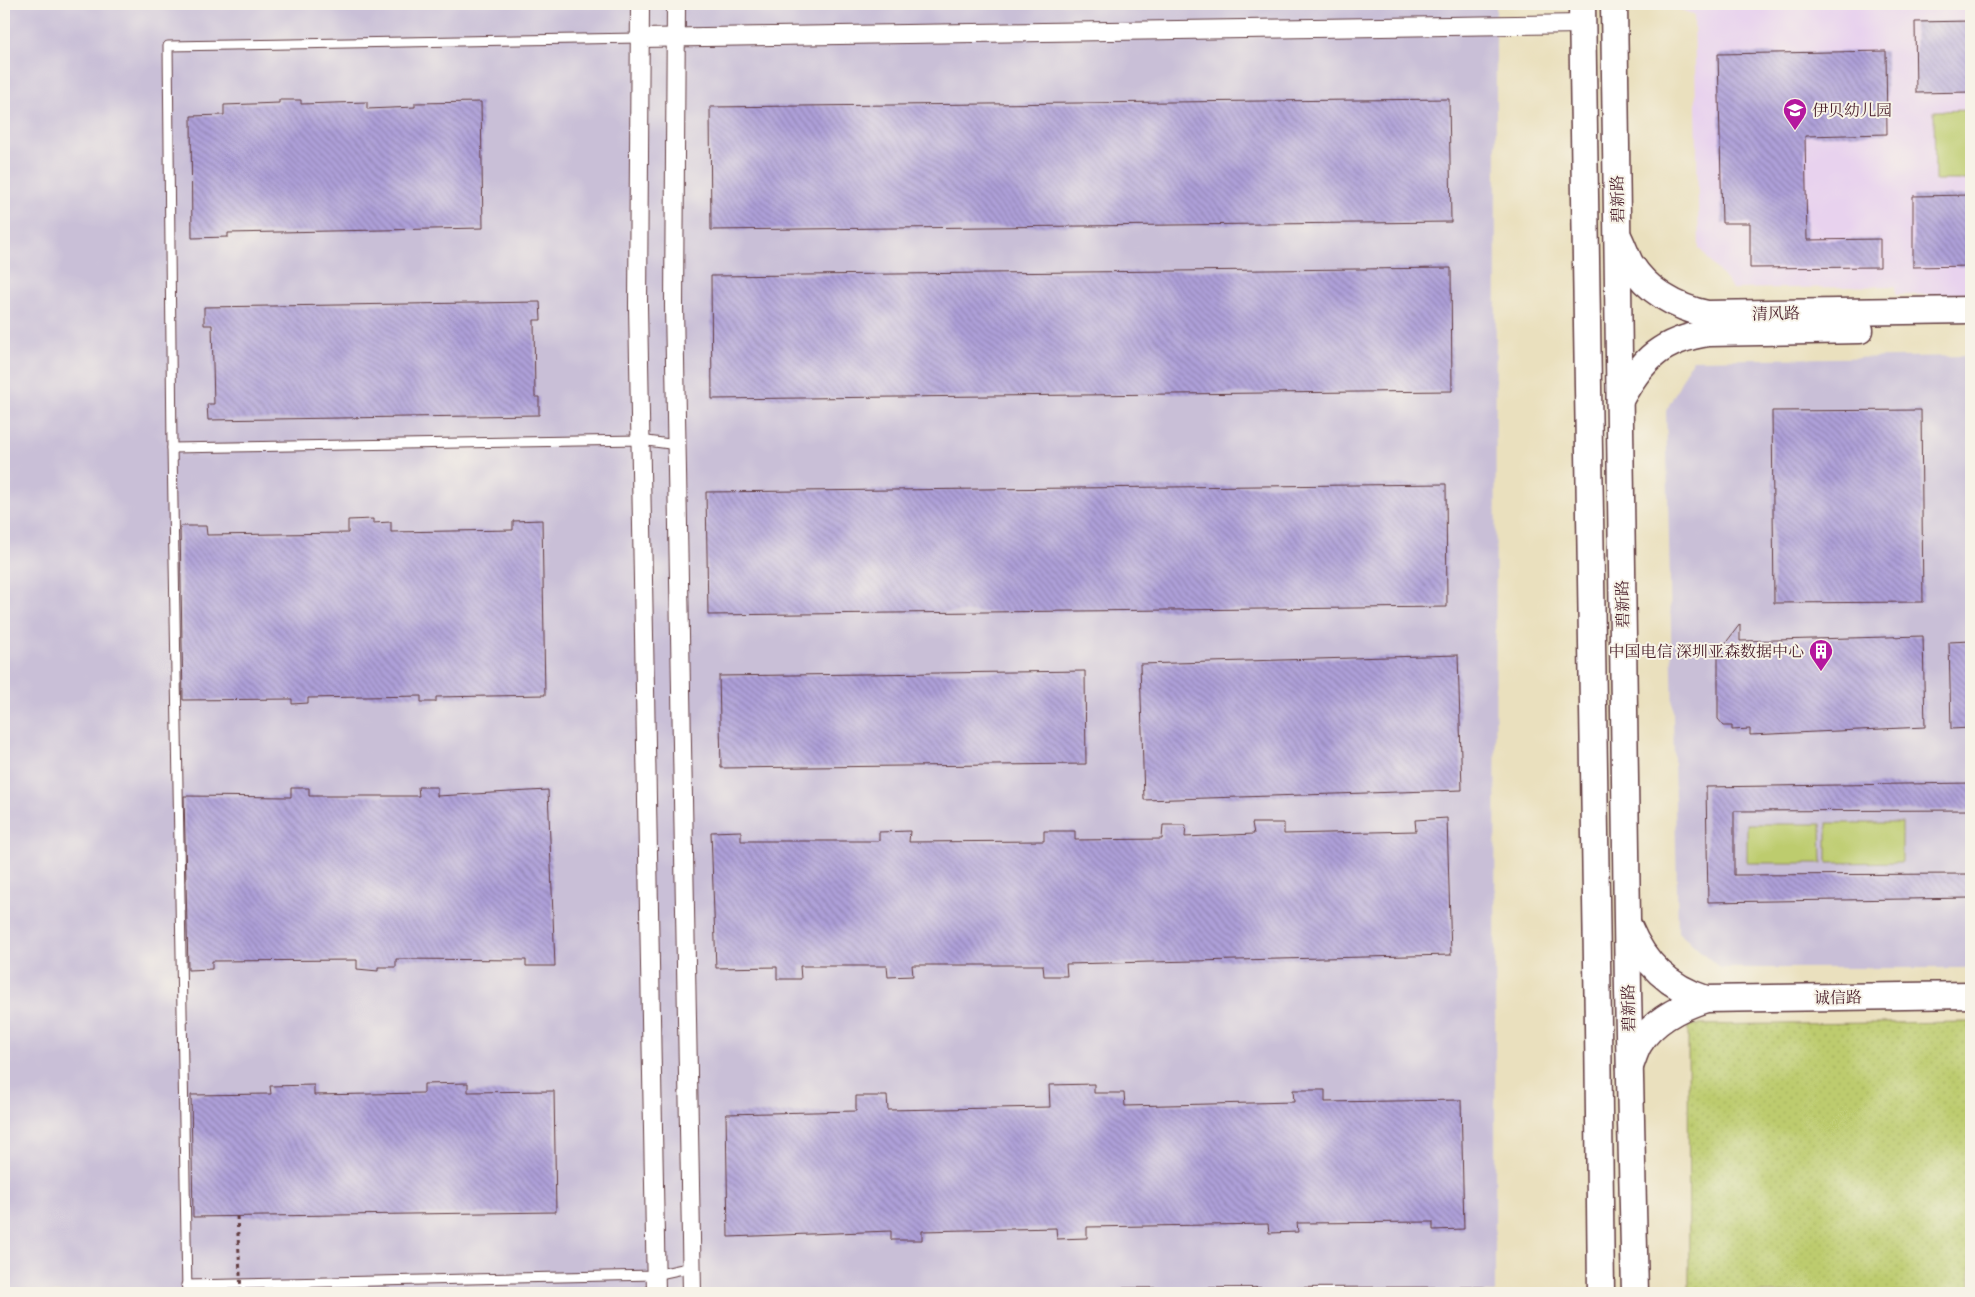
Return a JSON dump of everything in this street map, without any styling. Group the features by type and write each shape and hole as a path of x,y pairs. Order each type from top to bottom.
{"main road":[{"name":"碧新路","path":"1614,4 1627,922 1635,1293"},
{"name":"碧新路","path":"1582,14 1601,1293"},
{"name":"清风路","path":"1617,234 1631,264 1648,284 1668,300 1688,310 1707,314 1971,310"},
{"name":"清风路","path":"1620,401 1632,377 1647,360 1666,346 1687,336 1709,333 1971,329"},
{"name":"诚信路","path":"1627,922 1637,945 1669,981 1688,993 1706,999"},
{"name":"诚信路","path":"1630,1068 1639,1044 1653,1027 1671,1013 1687,1004 1706,999 1971,995"}],"street":[{"path":"640,4 638,306 656,1293"},
{"path":"676,4 674,306 692,1293"},
{"path":"640,38 1582,14"}],"lane":[{"path":"640,38 168,46 172,448 187,1289 656,1275 692,1267"},
{"path":"172,448 640,440 677,445"},
{"path":"1114,1293 1483,1292"}],"path":[{"path":"237,1216 241,1293"}],"shaded area":[{"path":"4,4 1496,4 1495,1293 4,1293"},
{"name":"伊贝幼儿园","path":"1667,4 1971,4 1971,294 1895,295 1895,286 1733,289 1699,248 1694,15"},
{"path":"1971,356 1971,968 1720,968 1678,932 1666,411 1692,360"}],"green space":[{"path":"1971,110 1971,180 1935,180 1934,111"},
{"path":"1827,823 1902,823 1902,862 1827,863"},
{"path":"1747,824 1821,824 1822,863 1747,863"},
{"path":"1971,1022 1971,1293 1689,1293 1688,1025"}],"building":[{"path":"1971,21 1971,92 1916,93 1915,22"},
{"path":"1886,51 1887,134 1805,136 1807,240 1880,239 1880,267 1750,268 1750,223 1722,223 1718,54"},
{"path":"1449,99 1451,222 711,230 710,107"},
{"path":"279,100 301,100 301,104 367,102 367,109 415,107 415,103 481,102 483,228 228,233 228,237 192,238 191,116 224,115 224,105 279,103"},
{"path":"1971,195 1971,266 1913,267 1913,196"},
{"path":"1451,268 1452,391 712,399 711,276"},
{"path":"540,302 541,320 534,320 535,397 539,397 539,415 208,420 207,404 214,404 212,325 204,325 204,307"},
{"path":"1921,410 1923,602 1774,603 1772,411"},
{"path":"1446,484 1447,607 708,615 706,492"},
{"path":"373,519 373,523 391,522 391,532 513,530 513,521 542,520 545,695 436,697 436,702 421,702 421,696 308,698 308,703 292,704 292,699 183,700 180,526 206,526 207,535 348,533 348,520"},
{"name":"中国电信 深圳亚森数据中心","path":"1740,624 1740,641 1923,636 1925,727 1750,735 1750,729 1732,730 1732,726 1724,726 1718,719 1718,653"},
{"path":"1971,641 1971,728 1951,729 1949,642"},
{"path":"1458,655 1462,790 1144,800 1140,664"},
{"path":"1085,671 1086,764 721,768 719,676"},
{"path":"1971,783 1971,810 1734,811 1734,875 1971,874 1971,898 1708,902 1706,787"},
{"path":"418,787 437,787 437,796 548,790 555,966 526,966 526,960 396,959 396,967 378,967 378,971 357,969 357,960 212,961 212,969 188,970 184,796 291,797 291,788 309,788 309,796 419,796"},
{"path":"1447,818 1451,955 1066,964 1067,976 1044,976 1043,965 912,965 913,976 888,977 887,966 800,966 801,979 777,979 777,967 716,968 711,832 741,831 741,841 879,841 879,832 910,831 909,842 1044,841 1044,831 1075,831 1075,840 1162,839 1163,825 1186,825 1185,837 1254,834 1252,823 1284,823 1284,834 1416,831 1415,820"},
{"path":"468,1083 468,1092 554,1091 556,1212 193,1217 191,1095 271,1094 270,1086 314,1085 314,1095 424,1093 424,1084"},
{"path":"1094,1084 1094,1093 1124,1093 1125,1106 1294,1102 1293,1090 1325,1090 1325,1102 1461,1100 1464,1229 1433,1230 1433,1222 1297,1223 1298,1232 1269,1233 1268,1224 1087,1227 1087,1238 1057,1239 1056,1228 922,1231 922,1240 891,1240 891,1231 728,1237 726,1114 856,1111 856,1096 887,1096 888,1110 1050,1107 1049,1085"}],"place":[{"name":"伊贝幼儿园","path":"1795,131"},
{"name":"中国电信 深圳亚森数据中心","path":"1821,672"}]}
